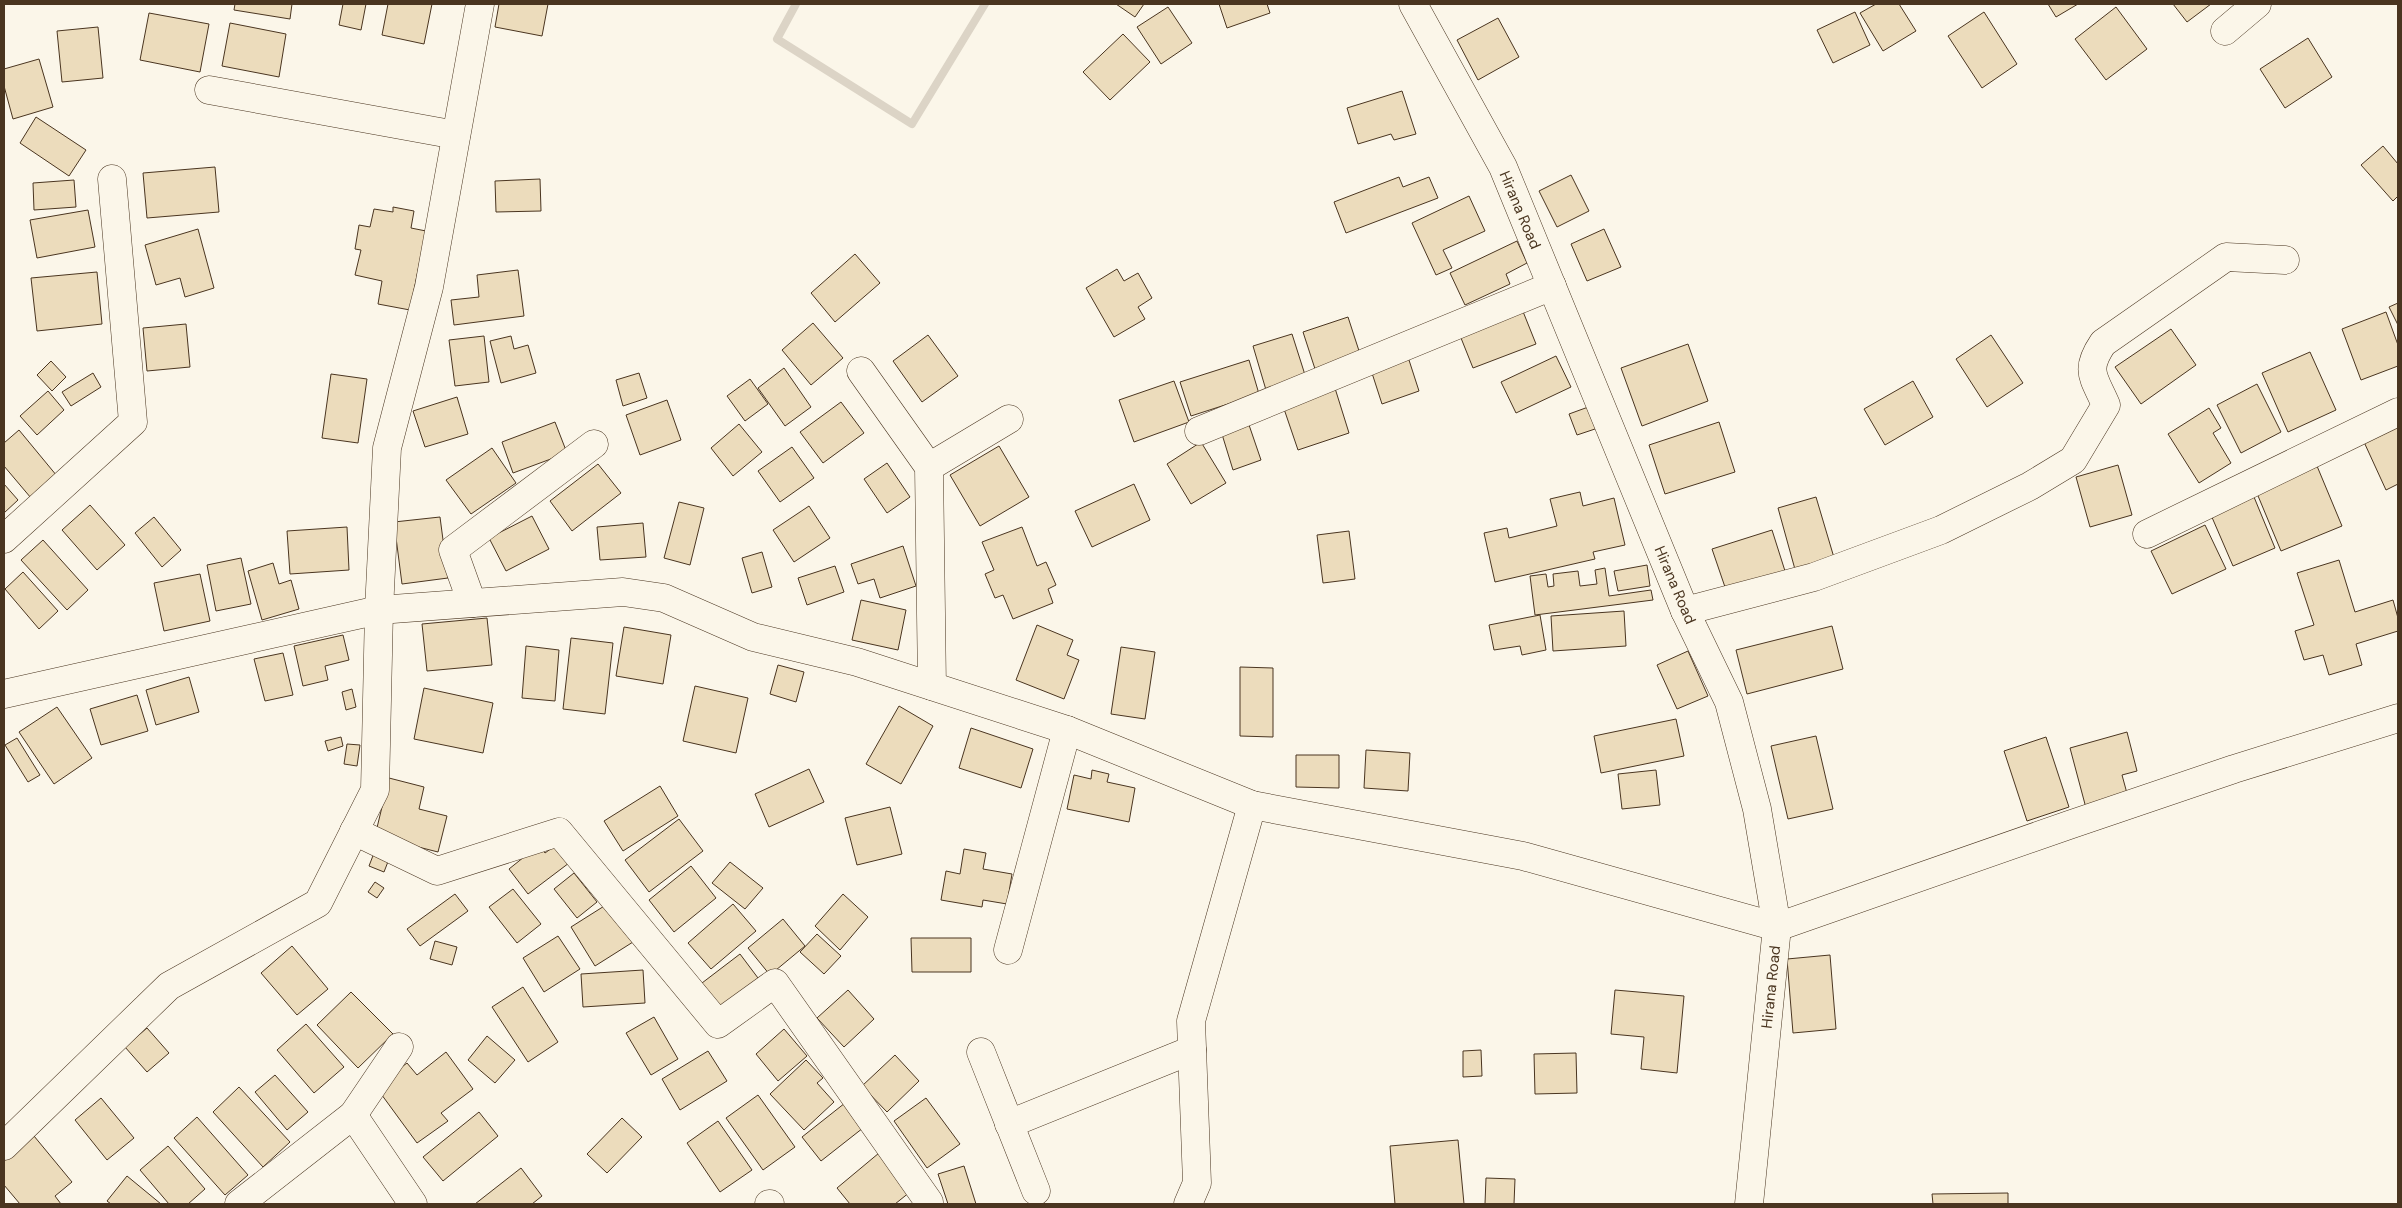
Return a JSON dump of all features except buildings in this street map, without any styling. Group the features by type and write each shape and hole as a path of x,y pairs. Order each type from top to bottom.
{"street":[{"path":"4,1146 169,986 318,903 375,790 379,610 387,448 429,287 480,4"},
{"name":"Hirana Road","path":"1413,4 1502,167 1685,611 1729,702 1757,809 1777,927 1749,1204"},
{"path":"2225,31 2257,4"},
{"path":"209,90 456,135"},
{"path":"4,539 133,422 112,179"},
{"path":"1685,611 1814,577 1941,530 2030,486 2073,460 2106,406 2090,369 2094,356 2103,343 2226,257 2285,260"},
{"path":"1198,430 1552,286"},
{"path":"861,371 929,467 932,686"},
{"path":"2147,534 2398,412"},
{"path":"929,467 1009,419"},
{"path":"472,604 453,550 594,444"},
{"path":"4,694 379,610 623,592 664,598 753,637 857,662 1066,730 1252,806 1523,856 1777,927 2097,815 2398,718"},
{"path":"1008,950 1066,730"},
{"path":"1188,1204 1197,1182 1191,1021 1252,806"},
{"path":"354,831 437,871 559,832 718,1024 775,983 929,1202"},
{"path":"239,1204 353,1115 399,1047"},
{"path":"1009,1124 1192,1050"},
{"path":"981,1052 1036,1191"},
{"path":"353,1115 413,1204"}],"waterway":[{"path":"796,4 777,39 912,124 985,4"}]}
